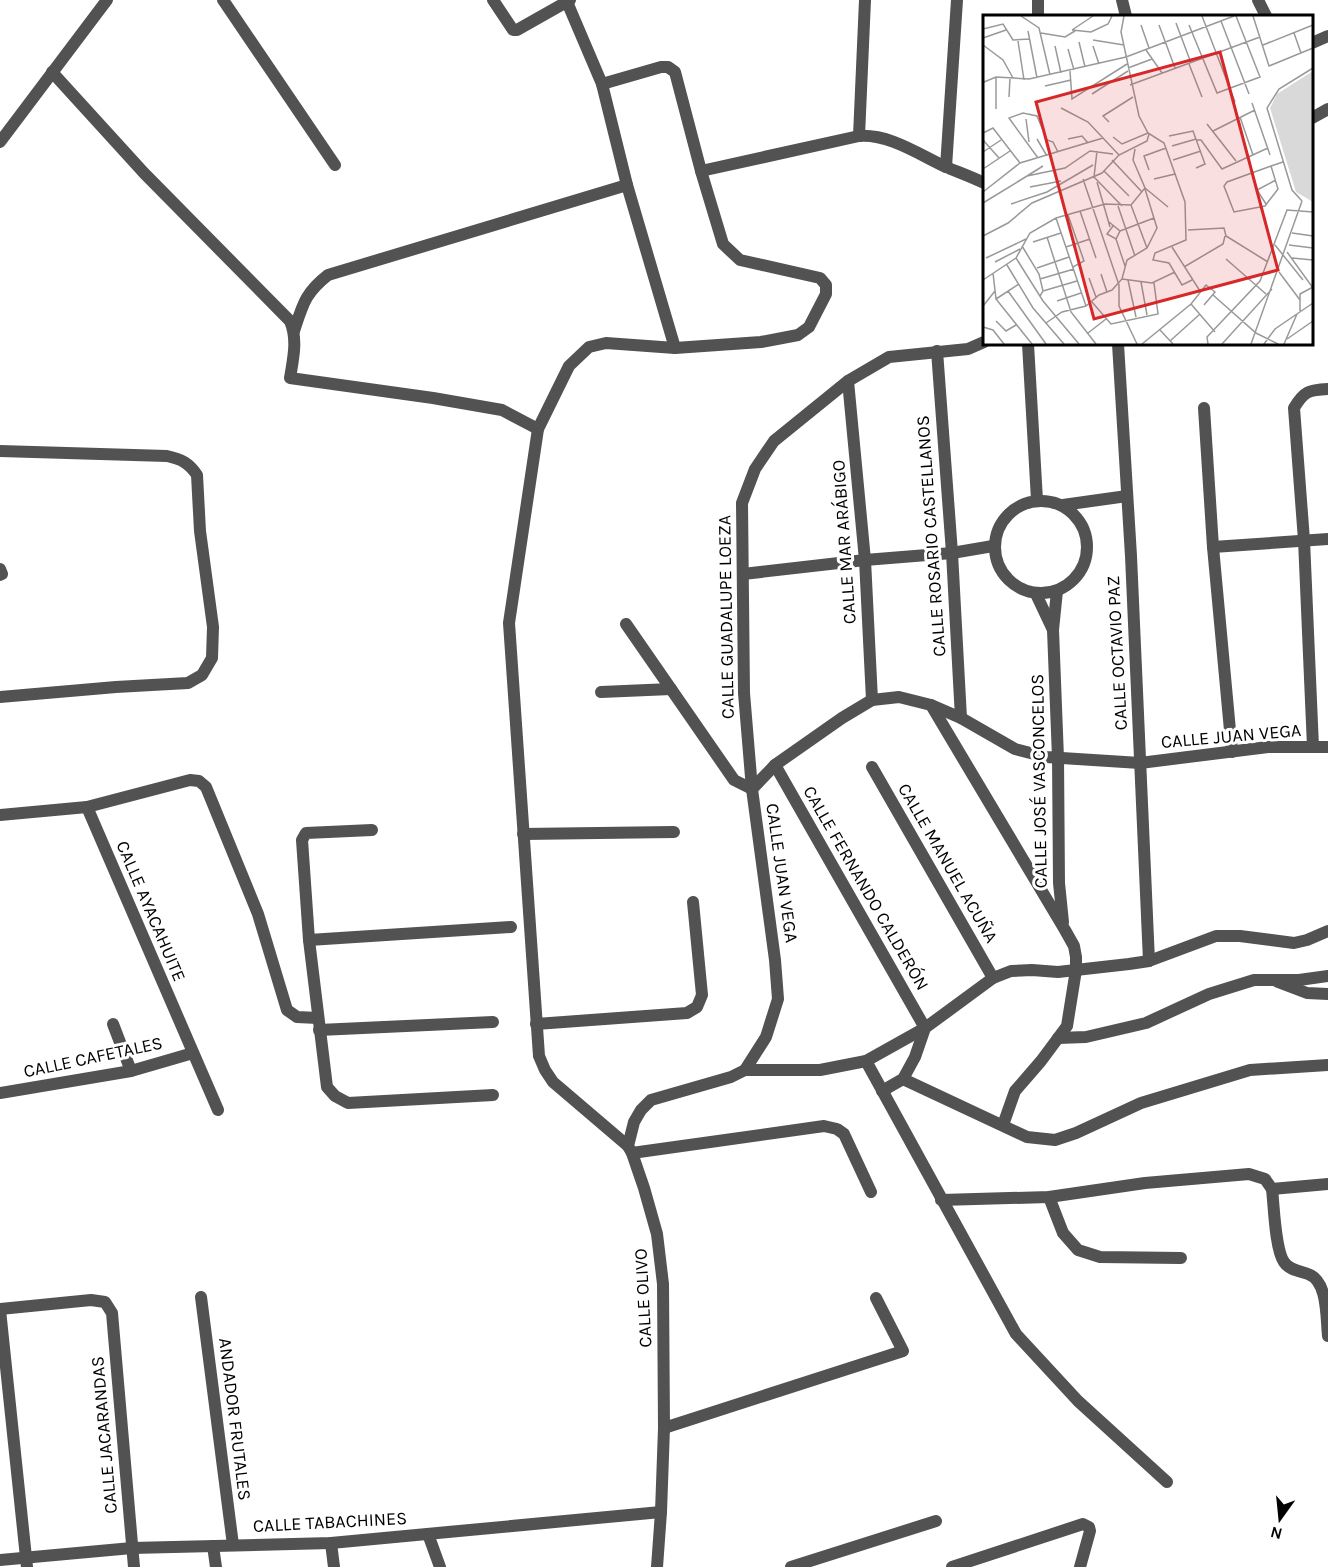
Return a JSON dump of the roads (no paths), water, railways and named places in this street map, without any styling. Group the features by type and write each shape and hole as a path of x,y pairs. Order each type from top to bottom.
{"street":[{"path":"0,142 107,0"},
{"path":"223,0 335,165"},
{"path":"493,0 513,30 517,30 569,1 602,84 627,185 675,348"},
{"path":"858,136 865,0"},
{"path":"946,167 957,0"},
{"path":"1122,0 1126,15"},
{"path":"1258,0 1266,15"},
{"path":"1313,41 1328,36"},
{"path":"602,84 661,67 668,67 675,72 723,244 740,260 820,278 826,285 826,294 809,327 798,335 761,342 675,348 606,343 589,347 569,366 538,429 508,623 540,1056 553,1082 630,1149 825,1126 837,1129 844,1134 871,1192"},
{"path":"52,72 144,172 290,321 295,342 290,378 502,410 538,429"},
{"path":"1313,117 1328,109"},
{"path":"701,171 858,136 872,135 909,148 983,183"},
{"path":"294,331 304,300 313,287 328,275 627,185"},
{"name":"CALLE GUADALUPE LOEZA","path":"752,789 744,693 742,503 754,470 774,441 848,381 889,357 968,349 983,342"},
{"path":"1028,345 1037,500"},
{"name":"CALLE OCTAVIO PAZ","path":"1118,345 1149,961"},
{"name":"CALLE ROSARIO CASTELLANOS","path":"937,351 961,718"},
{"name":"CALLE MAR ARÁBIGO","path":"848,381 865,560 872,700"},
{"path":"1313,747 1304,540 1294,408 1300,397 1311,390 1328,389"},
{"path":"1204,408 1213,547 1232,752"},
{"path":"0,451 167,456 182,460 193,468 197,475 200,531 213,627 212,658 202,675 188,683 0,697"},
{"path":"1063,505 1083,524 1088,550 1079,576 1057,591 1035,594 1014,586 999,568 993,546 999,524 1015,507 1037,500 1063,505 1127,496"},
{"path":"1213,547 1328,539"},
{"path":"743,574 952,553 993,546"},
{"name":"CALLE JOSÉ VASCONCELOS","path":"1057,591 1053,630 1058,758 1059,883 1065,930"},
{"name":"CALLE JOSÉ VASCONCELOS","path":"1035,594 1053,630"},
{"path":"626,624 734,780 752,789"},
{"path":"602,692 671,689"},
{"name":"CALLE JUAN VEGA","path":"746,1070 766,1037 778,999 775,960 752,789 775,765 872,700 899,697 931,705 961,718 1015,749 1046,757 1140,763 1268,747 1328,747"},
{"path":"931,705 1074,946 1076,970 1067,1026 1015,1091 1003,1125"},
{"name":"CALLE FERNANDO CALDERÓN","path":"775,765 925,1029"},
{"name":"CALLE MANUEL ACUÑA","path":"872,767 993,978"},
{"path":"0,815 87,807 190,780 199,781 206,787 258,914 287,1010 297,1017 319,1024 493,1022"},
{"name":"CALLE AYACAHUITE","path":"87,807 218,1110"},
{"path":"372,830 306,833 303,836 309,940 327,1087 335,1096 348,1103 493,1095"},
{"path":"523,834 674,832"},
{"path":"536,1024 687,1013 697,1007 702,995 693,902"},
{"path":"309,940 512,927"},
{"path":"630,1149 634,1122 651,1100 731,1077 746,1070 820,1070 866,1061 925,1029 993,978 1011,971 1058,972 1149,961 1216,936 1240,936 1294,943 1328,931"},
{"path":"1058,1038 1086,1037 1146,1023 1209,994 1254,980 1299,980 1328,976"},
{"path":"1274,980 1307,993 1328,994"},
{"path":"113,1024 131,1071"},
{"path":"882,1091 903,1079 915,1057 925,1029"},
{"name":"CALLE CAFETALES","path":"0,1093 131,1071 193,1053"},
{"path":"866,1061 1016,1334 1078,1401 1167,1482"},
{"path":"903,1079 1027,1137 1055,1140 1076,1133 1141,1103 1250,1070 1328,1065"},
{"name":"CALLE OLIVO","path":"630,1149 657,1234 663,1284 663,1428 657,1567"},
{"path":"941,1200 1049,1197 1145,1182 1249,1174 1265,1179 1272,1189 1279,1252 1284,1264 1294,1270 1311,1274 1319,1280 1323,1288 1328,1336"},
{"path":"1272,1189 1328,1184"},
{"path":"1049,1197 1063,1233 1078,1250 1100,1257 1181,1258"},
{"name":"ANDADOR FRUTALES","path":"201,1297 233,1545"},
{"path":"663,1428 903,1351 876,1298"},
{"name":"CALLE JACARANDAS","path":"0,1309 91,1300 105,1302 112,1313 134,1567"},
{"path":"0,1309 27,1562"},
{"name":"CALLE TABACHINES","path":"0,1560 27,1562 132,1548 331,1543 661,1512"},
{"path":"791,1567 936,1521"},
{"path":"952,1567 1083,1524 1089,1527 1090,1531 1080,1567"},
{"path":"428,1534 440,1567"},
{"path":"331,1543 334,1567"},
{"path":"213,1546 216,1567"}]}
